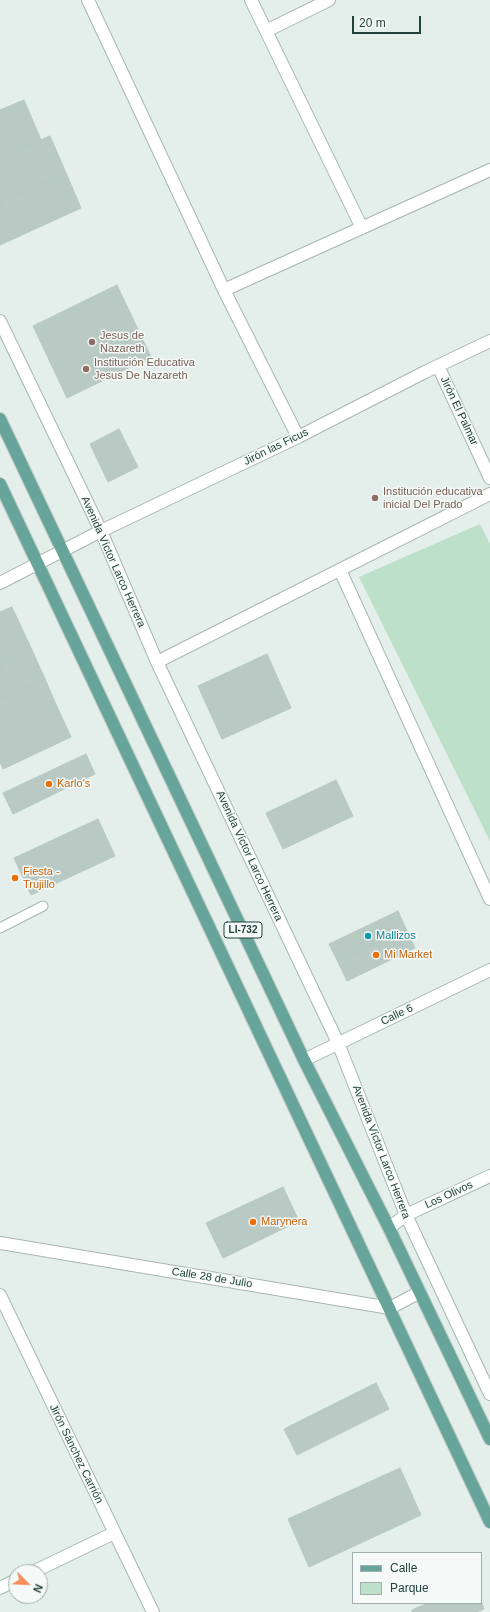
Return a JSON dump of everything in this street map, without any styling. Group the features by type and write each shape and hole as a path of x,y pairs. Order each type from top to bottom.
{"main road":[{"name":"Avenida Víctor Larco Herrera","path":"0,419 304,1060 389,1228 490,1439"},
{"name":"LI-732","path":"0,484 490,1522"}],"street":[{"path":"88,0 224,290 298,437"},
{"path":"251,0 362,228"},
{"path":"266,31 329,0"},
{"path":"224,290 490,170"},
{"name":"Avenida Víctor Larco Herrera","path":"0,321 101,531 157,662 338,1043 406,1215 490,1394"},
{"name":"Jirón las Ficus","path":"0,583 101,531 298,437 490,341"},
{"name":"Jirón El Palmar","path":"438,366 490,478"},
{"path":"157,662 490,494"},
{"path":"340,570 490,899"},
{"name":"Calle 6","path":"304,1060 490,970"},
{"name":"Los Olivos","path":"389,1228 406,1215 490,1176"},
{"name":"Calle 28 de Julio","path":"0,1243 390,1308"},
{"path":"390,1308 420,1292"},
{"name":"Jirón Sánchez Carrión","path":"0,1295 153,1612"},
{"path":"48,1565 114,1533"}],"lane":[{"path":"0,928 43,906"}],"green space":[{"path":"480,524 490,544 490,841 359,577"}],"building":[{"path":"24,100 41,140 0,158 0,110"},
{"path":"50,136 66,173 0,202 0,158"},
{"path":"66,173 81,208 0,245 0,202"},
{"name":"Jesus de Nazareth","path":"117,285 151,357 67,398 33,326"},
{"path":"119,429 138,467 108,482 90,444"},
{"path":"12,607 32,650 0,665 0,612"},
{"path":"32,650 45,679 0,699 0,665"},
{"path":"267,654 291,708 222,739 198,686"},
{"path":"45,679 54,700 0,725 0,699"},
{"path":"54,700 71,737 3,769 0,762 0,725"},
{"name":"Karlo's","path":"86,754 95,774 13,814 3,793"},
{"path":"336,780 353,816 283,849 266,813"},
{"path":"98,819 115,856 31,895 14,858"},
{"name":"Mallizos","path":"398,911 406,929 338,962 329,944"},
{"name":"Mi Market","path":"406,929 415,948 347,981 338,962"},
{"name":"Marynera","path":"283,1187 299,1221 223,1258 206,1223"},
{"path":"376,1383 389,1409 297,1455 284,1429"},
{"path":"400,1468 421,1515 309,1567 288,1519"},
{"path":"426,1604 482,1604 484,1609 477,1612 412,1612 412,1610"}],"place":[{"name":"Jesus de Nazareth","path":"92,342"},
{"name":"Institución Educativa Jesus De Nazareth","path":"86,369"},
{"name":"Institución educativa inicial Del Prado","path":"375,498"},
{"name":"Karlo's","path":"49,784"},
{"name":"Fiesta - Trujillo","path":"15,878"},
{"name":"Mallizos","path":"368,936"},
{"name":"Mi Market","path":"376,955"},
{"name":"Marynera","path":"253,1222"}]}
